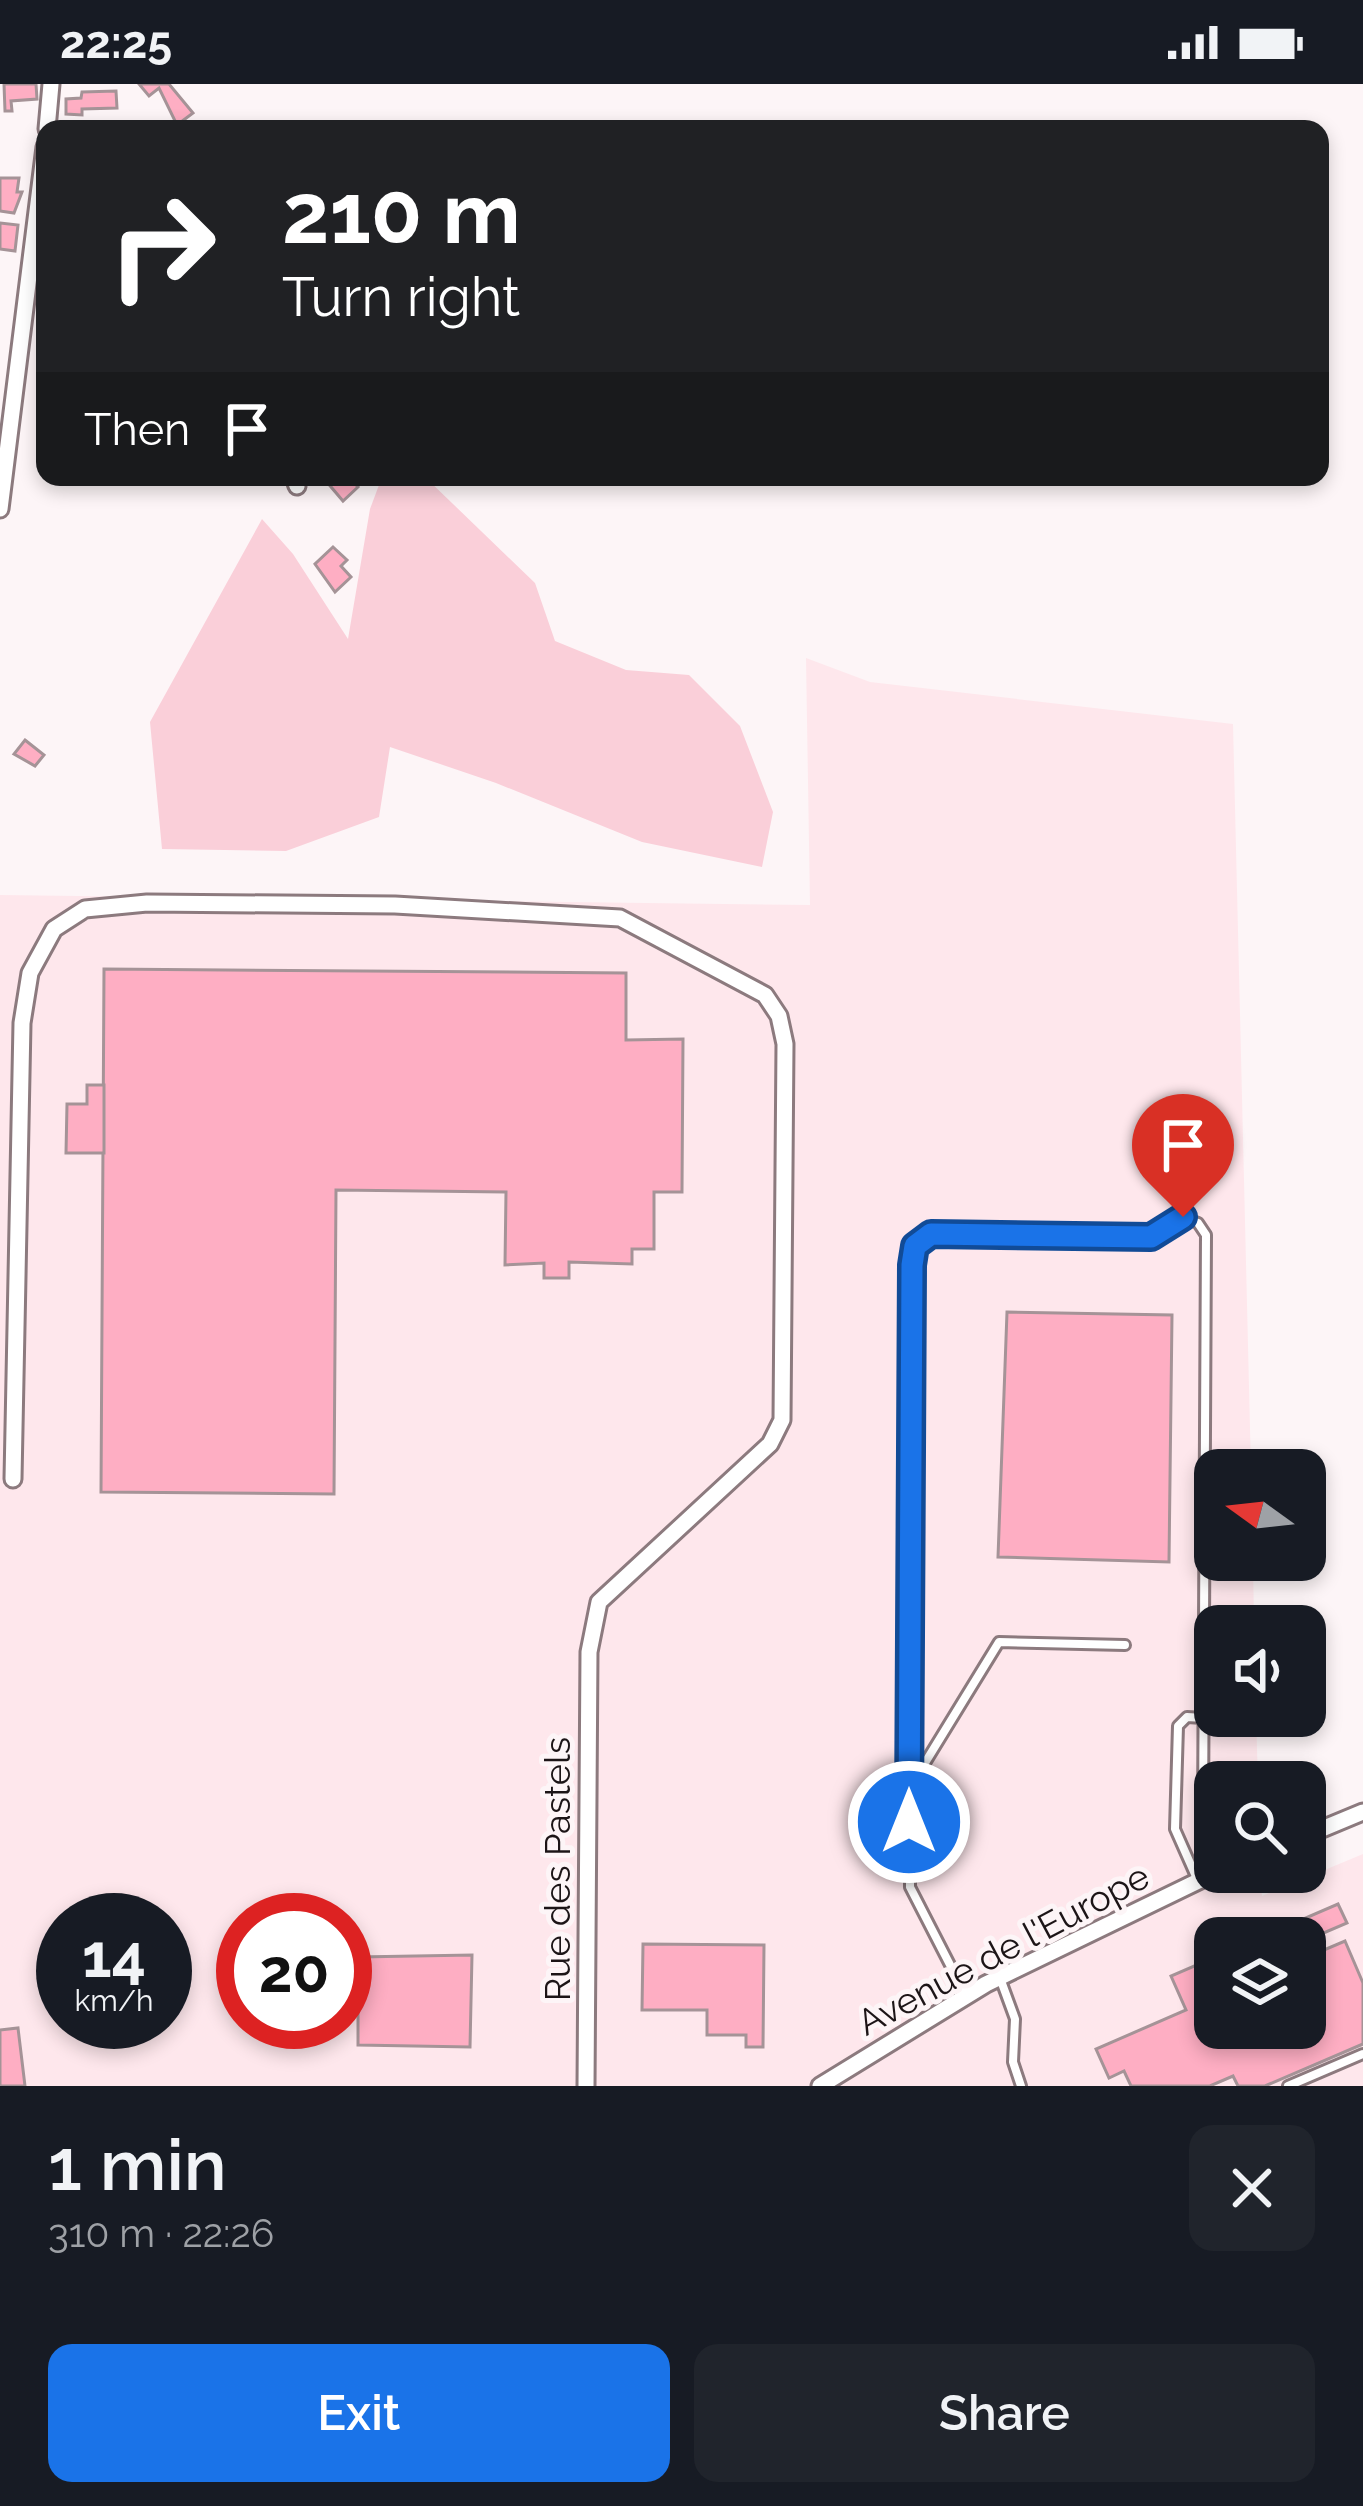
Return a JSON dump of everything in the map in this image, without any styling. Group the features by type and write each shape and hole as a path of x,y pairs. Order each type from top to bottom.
{"street":[{"path":"48,120 51,84"},
{"path":"0,509 36,219"},
{"name":"Rue des Pastels","path":"13,1478 22,1024 30,974 54,929 86,909 147,903 395,905 620,918 765,995 779,1016 784,1044 782,1420 770,1444 599,1602 589,1652 586,2086"},
{"path":"1326,1827 1363,1812"},
{"name":"Avenue de l'Europe","path":"820,2086 965,1996 1194,1883"}],"lane":[{"path":"965,1996 910,1887 915,1246 931,1234 1151,1237 1183,1217 1198,1223 1206,1235 1204,1605"},
{"path":"909,1790 999,1642 1125,1645"},
{"path":"1194,1718 1178,1726 1175,1829 1194,1872"},
{"path":"1000,1977 1015,2019 1013,2062 1021,2086"},
{"path":"1288,2086 1363,2054"}],"shaded area":[{"path":"379,486 434,486 535,583 555,641 626,670 689,675 740,726 773,812 762,867 642,842 496,783 390,747 379,817 286,851 162,849 150,722 262,519 293,554 348,639 370,509"},
{"path":"806,658 870,682 1233,724 1250,1449 1194,1449 1194,1581 1253,1581 1254,1605 1194,1605 1194,1737 1257,1737 1257,1761 1194,1761 1194,1893 1326,1893 1326,1869 1363,1854 1363,2086 0,2086 0,895 810,905"}],"building":[{"path":"4,84 36,84 37,99 11,101 12,111 5,111"},
{"path":"139,84 169,84 193,113 175,120 159,88 149,96"},
{"path":"116,91 117,108 66,114 66,99 81,98 82,92"},
{"path":"0,178 19,178 17,192 22,192 14,213 0,211"},
{"path":"0,223 18,225 15,251 0,249"},
{"path":"330,486 357,486 358,487 343,501"},
{"path":"333,547 347,560 341,566 351,577 335,592 315,564"},
{"path":"25,740 44,755 35,766 14,754"},
{"path":"104,969 626,973 626,1040 683,1039 682,1192 654,1192 654,1249 632,1249 632,1264 569,1262 569,1278 544,1278 544,1263 505,1265 506,1192 336,1190 334,1494 101,1492"},
{"path":"87,1085 104,1085 104,1153 66,1153 67,1104 87,1104"},
{"path":"1007,1312 1172,1315 1169,1562 998,1557"},
{"path":"1338,1904 1347,1923 1326,1932 1326,1917 1308,1917"},
{"path":"1345,1941 1363,1983 1363,2044 1265,2086 1238,2086 1233,2076 1210,2086 1131,2086 1124,2071 1109,2078 1096,2049 1186,2010 1171,1976 1194,1966 1194,2049 1326,2049 1326,1949"},
{"path":"643,1944 764,1945 763,2047 746,2047 746,2035 707,2035 707,2010 642,2010"},
{"path":"472,1955 470,2047 372,2045 372,1957"},
{"path":"18,2028 25,2086 0,2086 0,2030"}],"route":[{"path":"909,1822 915,1246 931,1234 1151,1237 1183,1217"}]}
